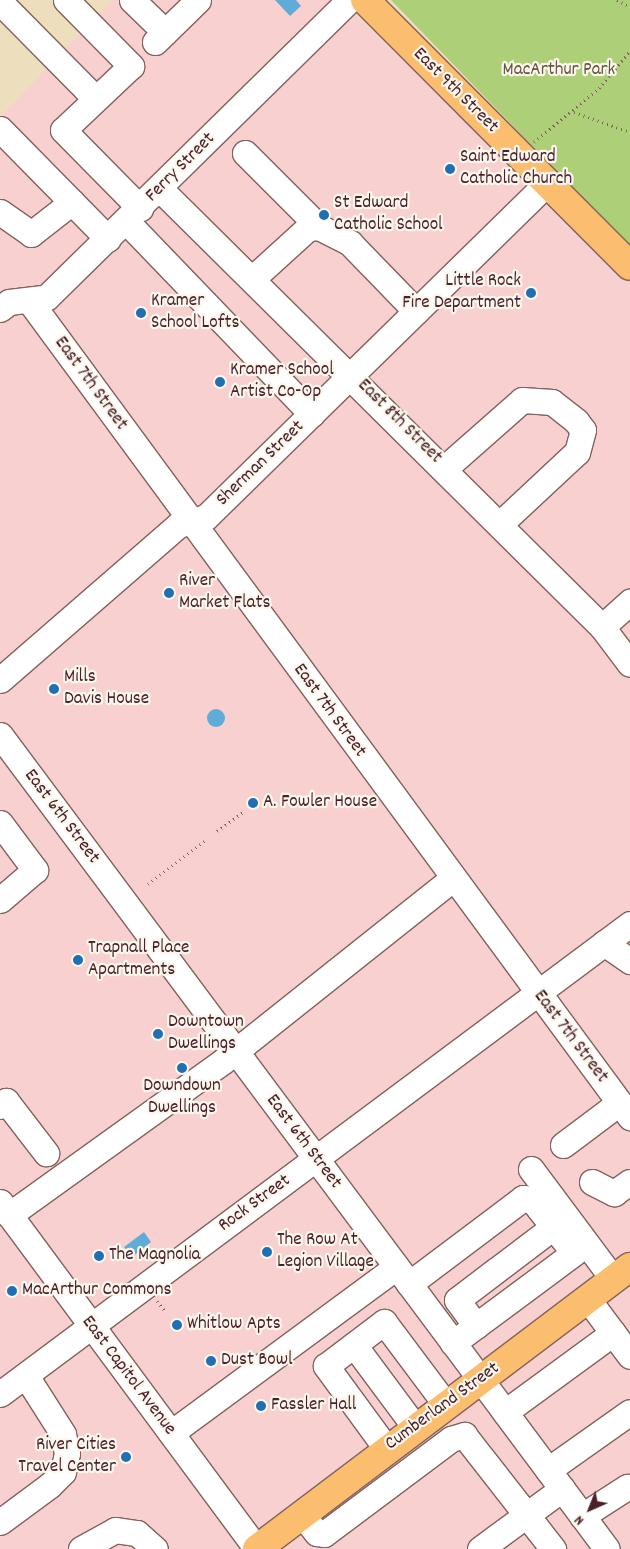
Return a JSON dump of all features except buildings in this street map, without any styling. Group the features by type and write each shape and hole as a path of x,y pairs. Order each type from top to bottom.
{"main road":[{"name":"East 9th Street","path":"365,0 630,266"},
{"name":"Cumberland Street","path":"257,1549 303,1516 386,1448 480,1380 621,1273"}],"street":[{"path":"66,0 131,66"},
{"path":"132,0 156,41"},
{"path":"198,0 63,130 133,215 312,414"},
{"name":"Ferry Street","path":"0,310 9,302 31,303 48,297 160,189 348,0"},
{"path":"0,2 96,99"},
{"path":"0,129 108,239"},
{"path":"245,153 319,227 350,243 416,311"},
{"name":"Sherman Street","path":"0,680 178,525 206,517 547,183"},
{"name":"East 8th Street","path":"160,189 352,375 602,626 630,664"},
{"path":"0,212 31,234 72,202"},
{"path":"253,278 308,228 319,227"},
{"name":"East 7th Street","path":"31,303 537,993 624,1101"},
{"path":"444,468 522,400 552,402 576,421 583,430 577,452 500,524"},
{"path":"602,626 630,602"},
{"name":"East 6th Street","path":"0,735 607,1549"},
{"path":"0,823 36,870 0,900"},
{"path":"5,1208 234,1050 453,878"},
{"name":"Rock Street","path":"0,1394 630,924"},
{"path":"604,943 630,961"},
{"path":"563,1145 624,1101"},
{"path":"0,1106 6,1102 46,1153"},
{"path":"531,1169 621,1273"},
{"path":"592,1182 614,1193 630,1182"},
{"path":"172,1433 403,1275 523,1198 533,1201 574,1253 453,1343"},
{"name":"East Capitol Avenue","path":"5,1208 257,1549"},
{"path":"476,1326 457,1300 553,1227"},
{"path":"587,1298 630,1356"},
{"path":"386,1448 326,1366 384,1322 446,1405"},
{"path":"505,1412 613,1333"},
{"path":"354,1344 415,1427"},
{"path":"0,1522 50,1485 63,1472 67,1453 64,1434 26,1376"},
{"path":"495,1545 526,1515 555,1480 630,1412"},
{"path":"303,1516 317,1533 324,1534 451,1439 464,1435 553,1549"},
{"path":"582,1516 627,1487"},
{"path":"81,1549 115,1530 137,1533 155,1549"}],"path":[{"path":"617,0 630,6"},
{"path":"532,144 573,112 630,51"},
{"path":"573,112 630,132"},
{"path":"217,831 243,812"},
{"path":"148,884 206,840"},
{"path":"156,1298 165,1311"}],"shaded area":[{"path":"113,0 339,0 630,267 630,1549 0,1549 0,117"}],"green space":[{"name":"MacArthur Park","path":"391,0 630,0 630,247"}],"water":[{"path":"275,0 296,0 301,6 290,16"},
{"path":"216,709 222,712 225,718 222,724 216,727 210,724 207,718 210,712"},
{"path":"144,1232 151,1242 132,1257 124,1247"}],"place":[{"name":"Saint Edward Catholic Church","path":"450,169"},
{"name":"St Edward Catholic School","path":"324,215"},
{"name":"Little Rock Fire Department","path":"531,293"},
{"name":"Kramer School Lofts","path":"141,313"},
{"name":"Kramer School Artist Co-Op","path":"220,382"},
{"name":"River Market Flats","path":"169,593"},
{"name":"Mills Davis House","path":"54,689"},
{"name":"A. Fowler House","path":"253,803"},
{"name":"Trapnall Place Apartments","path":"78,960"},
{"name":"Downtown Dwellings","path":"158,1034"},
{"name":"Downdown Dwellings","path":"182,1068"},
{"name":"The Row At Legion Village","path":"267,1252"},
{"name":"The Magnolia","path":"99,1256"},
{"name":"MacArthur Commons","path":"12,1291"},
{"name":"Whitlow Apts","path":"177,1325"},
{"name":"Dust Bowl","path":"211,1361"},
{"name":"Fassler Hall","path":"261,1406"},
{"name":"River Cities Travel Center","path":"126,1457"}]}
